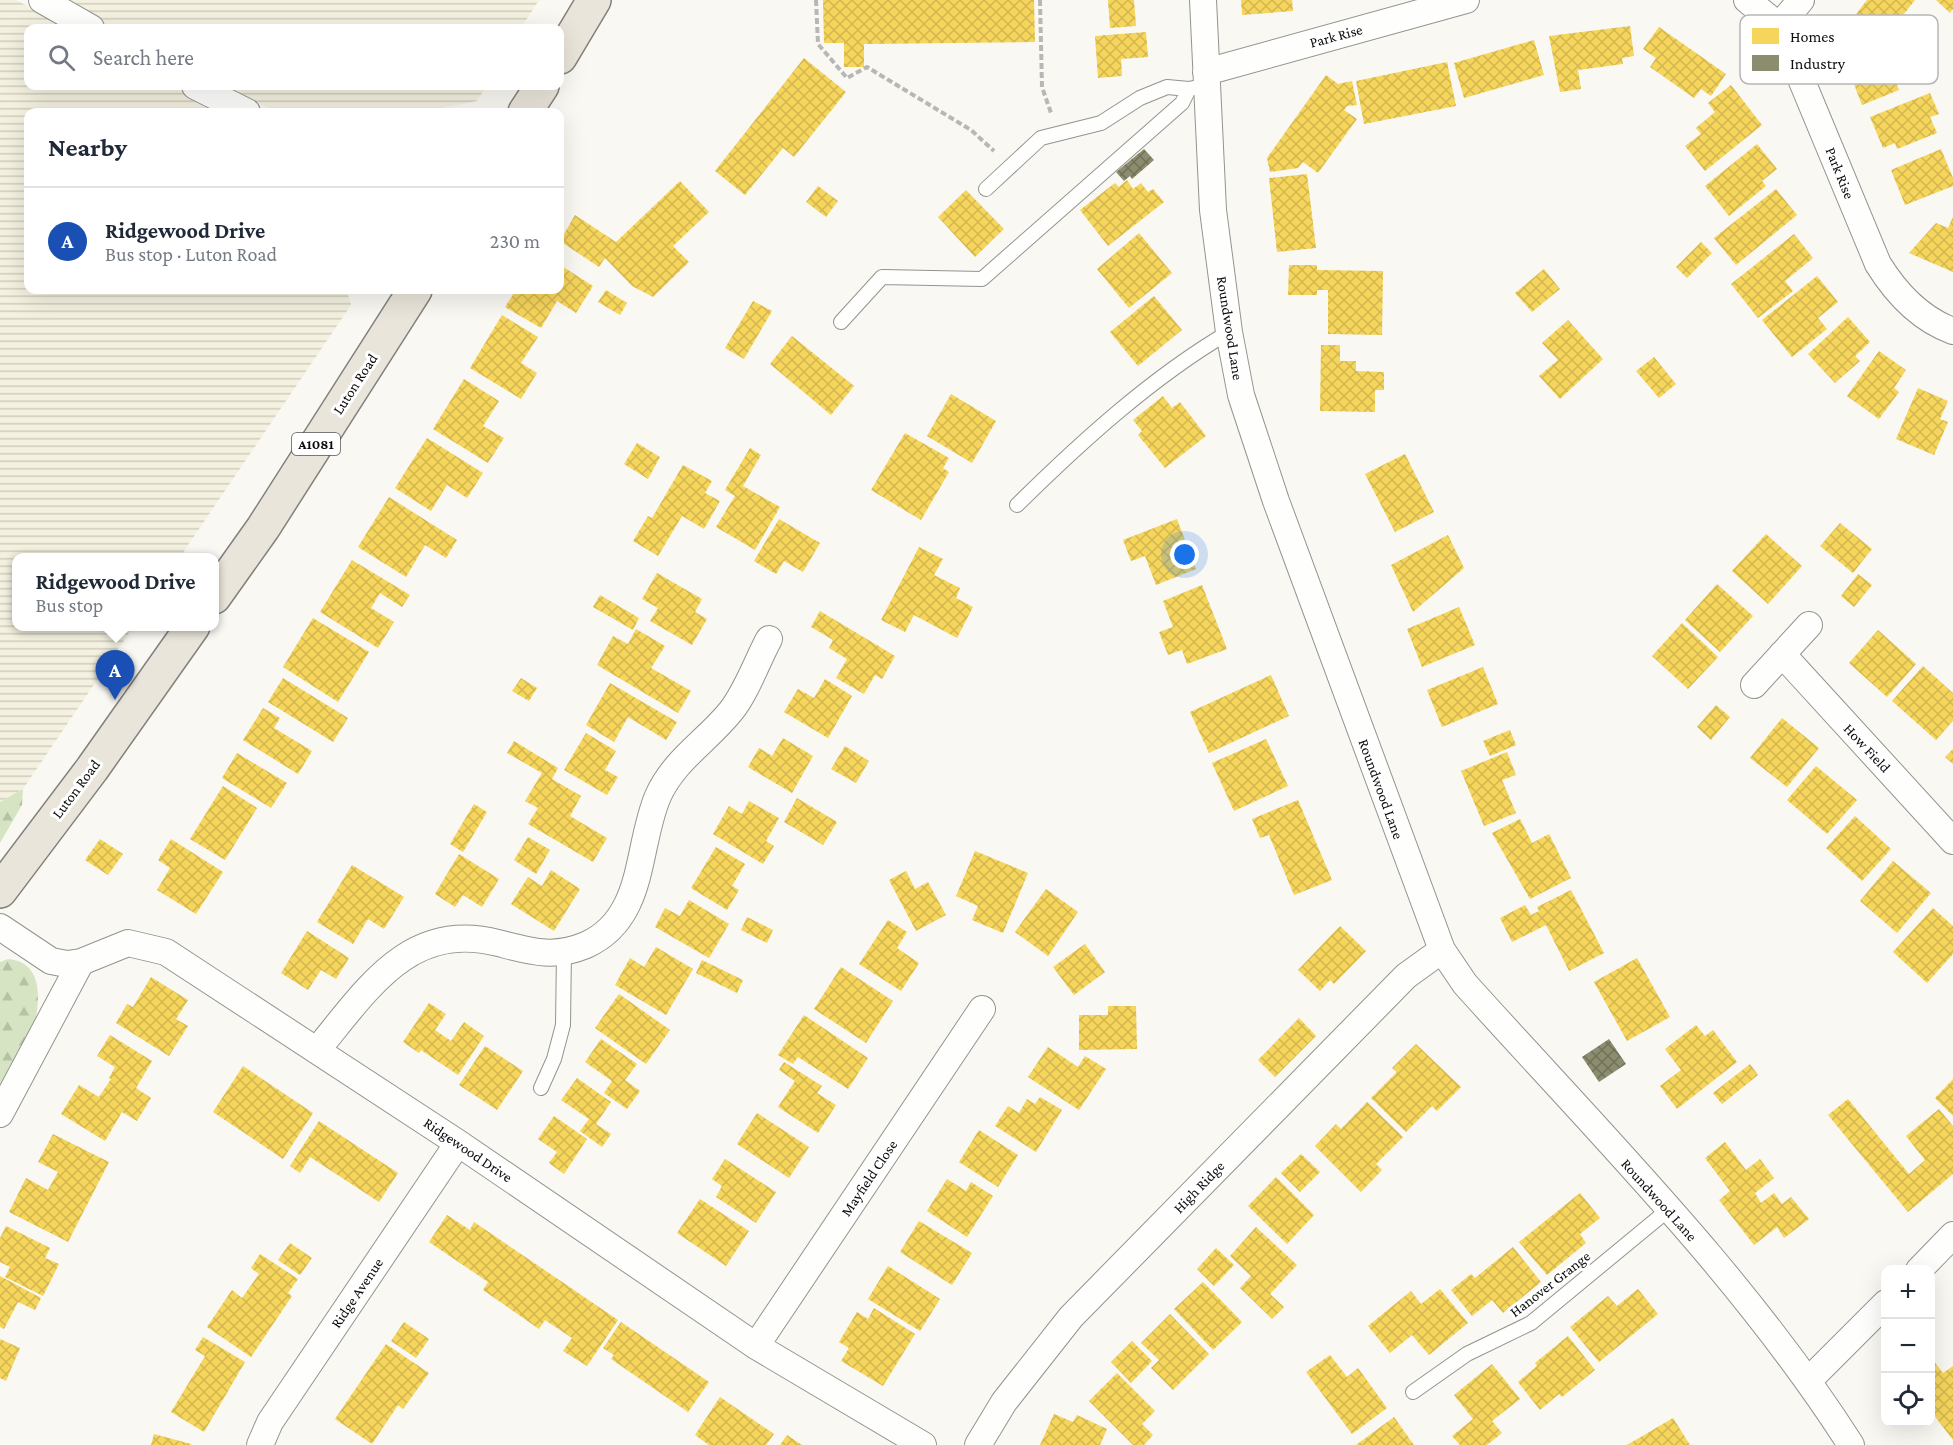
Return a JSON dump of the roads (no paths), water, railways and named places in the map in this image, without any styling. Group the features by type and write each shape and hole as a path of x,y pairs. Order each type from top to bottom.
{"main road":[{"path":"564,50 594,0"},
{"path":"528,108 539,90"},
{"name":"Luton Road","path":"219,590 263,528 412,294"},
{"name":"Luton Road","path":"0,891 92,769 190,631"}],"street":[{"path":"42,0 84,24"},
{"name":"Roundwood Lane","path":"1203,0 1201,82 1213,210 1229,332 1241,395 1276,501 1442,950 1465,984 1753,1308 1809,1380 1851,1445"},
{"name":"Park Rise","path":"1201,82 1466,0"},
{"name":"Park Rise","path":"1747,0 1765,15"},
{"path":"1788,15 1801,0"},
{"name":"Park Rise","path":"1803,84 1878,264 1893,288 1914,309 1953,331"},
{"path":"203,90 239,108"},
{"path":"1754,685 1809,625"},
{"path":"317,1050 390,965 432,941 457,938 483,939 542,954 564,952 587,944 607,931 624,914 636,885 648,821 659,794 686,754 732,710 769,639"},
{"name":"How Field","path":"1782,654 1953,841"},
{"name":"Ridgewood Drive","path":"0,927 51,961 67,964 81,962 128,943 166,952 458,1143 756,1346 923,1445"},
{"name":"High Ridge","path":"978,1445 1004,1402 1071,1317 1406,976 1442,950"},
{"path":"0,1114 81,962"},
{"name":"Mayfield Close","path":"756,1346 982,1009"},
{"name":"Ridge Avenue","path":"260,1445 270,1422 458,1143"},
{"path":"1923,1265 1953,1235"},
{"path":"1809,1380 1881,1308"}],"lane":[{"path":"986,189 1041,138 1101,123 1140,98 1167,87 1201,82"},
{"path":"841,321 882,277 982,279 1182,103 1201,82"},
{"path":"1017,505 1070,453 1195,352 1229,332"},
{"path":"541,1088 554,1059 563,1025 564,952"},
{"name":"Hanover Grange","path":"1413,1392 1467,1354 1531,1323 1668,1210"}],"place":[{"name":"Ridgewood Drive","path":"115,700"}]}
